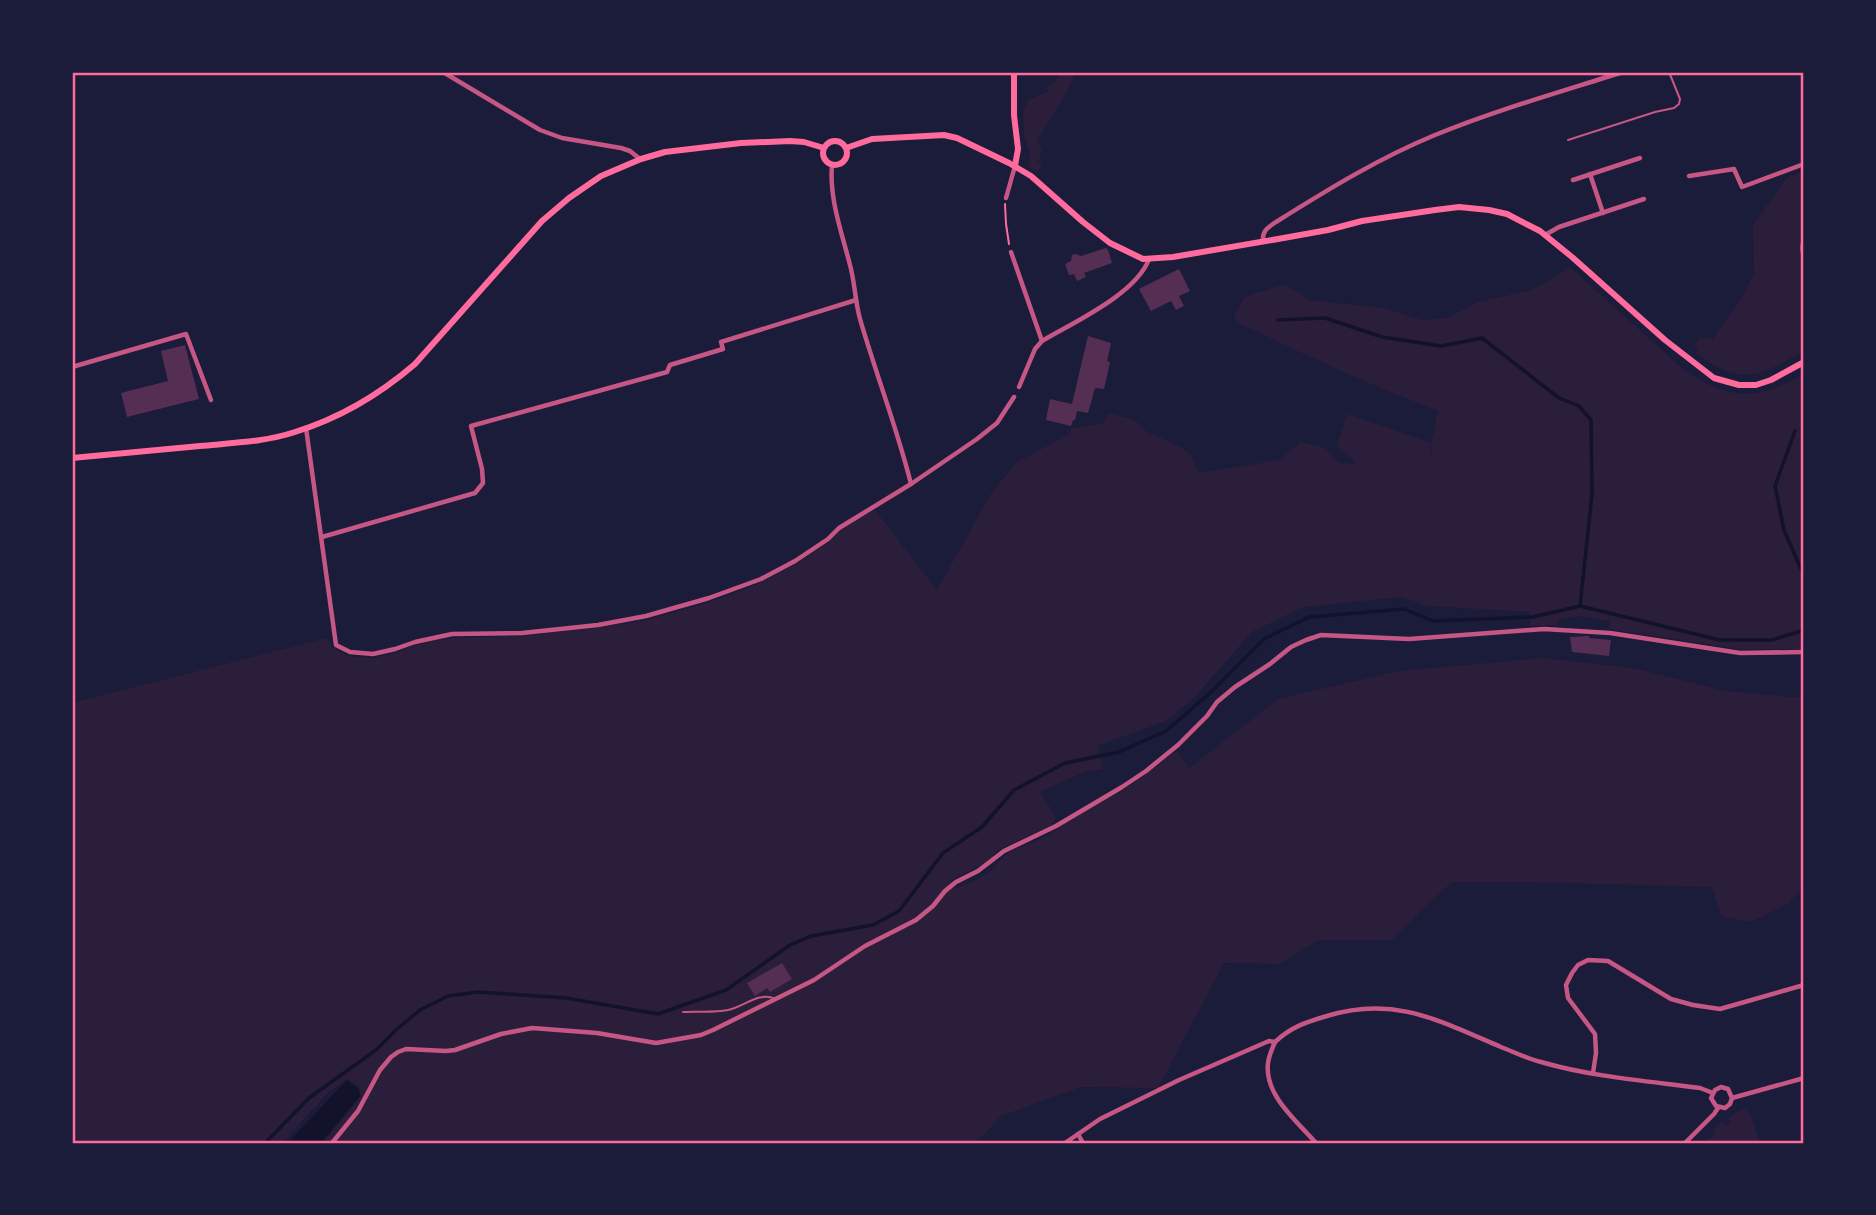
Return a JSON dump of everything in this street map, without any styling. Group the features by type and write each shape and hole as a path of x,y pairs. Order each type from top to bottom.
{"main road":[{"path":"1014,72 1014,114 1018,149 1015,166"},
{"path":"846,148 872,139 944,135 957,138 1031,176 1110,243 1143,259 1173,257 1328,230 1362,221 1459,207 1507,214 1545,235 1665,340 1714,378 1739,385 1755,385 1771,380 1804,362"},
{"path":"72,458 239,443 293,433 339,415 393,383 415,364 542,221 601,176 641,159 695,147 790,141 824,148"},
{"path":"833,141 840,142 846,148 847,155 840,164 832,165 824,159 824,148 833,141"}],"street":[{"path":"443,72 540,130 562,138 621,148 641,159"},
{"path":"1264,242 1263,234 1276,222 1396,153 1475,120 1623,72"},
{"path":"1573,180 1640,158"},
{"path":"1689,176 1734,169 1742,187 1804,164"},
{"path":"832,165 833,198 854,281 859,317 901,443 911,484"},
{"path":"1006,198 1015,166"},
{"path":"1590,174 1603,213"},
{"path":"1545,235 1559,227 1644,199"},
{"path":"1011,252 1042,341"},
{"path":"1019,387 1035,349 1042,341 1125,291 1144,271 1149,259"},
{"path":"322,537 475,493 483,483 471,426 667,372 670,365 723,349 721,342 856,300"},
{"path":"72,367 186,334 211,400"},
{"path":"306,428 336,645 350,652 373,653 452,634 522,633 598,625 646,616 709,598 761,579 795,561 828,539 839,528 911,484 987,431 997,423 1014,397"},
{"path":"332,1143 358,1111 380,1070 391,1057 406,1049 446,1051 501,1034 532,1028 597,1033 656,1044 701,1035 795,990 865,946 916,920 951,886 978,872 1004,851 1056,826 1146,771 1178,745 1217,702 1235,687 1306,639 1321,635 1409,639 1544,629 1610,633 1740,653 1804,652"},
{"path":"1593,1073 1595,1034 1568,998 1566,985 1578,965 1588,960 1608,961 1671,999 1720,1009 1804,985"},
{"path":"1316,1143 1282,1104 1270,1085 1268,1065 1275,1042 1288,1030 1349,1009 1392,1008 1423,1015 1538,1062 1593,1073 1700,1087 1713,1093"},
{"path":"1065,1143 1100,1119 1179,1080 1269,1041 1275,1042"},
{"path":"1732,1097 1804,1078"},
{"path":"1685,1143 1718,1108 1728,1106 1732,1097 1730,1091 1724,1087 1713,1093 1712,1101 1718,1108"},
{"path":"1078,1134 1083,1143"}],"lane":[{"path":"1567,140 1674,108 1680,99 1669,72"},
{"path":"683,1012 726,1010 769,995 776,999"}],"path":[{"path":"1006,198 1006,224 1011,252"},
{"path":"1804,233 1801,253 1804,260"}],"shaded area":[{"path":"1060,72 1076,72 1037,141 1042,150 1038,162 1042,166 1036,172 1029,167 1030,153 1024,136 1023,111 1028,100 1048,91 1046,87 1054,83"},
{"path":"1804,171 1804,351 1762,372 1738,374 1726,371 1696,353 1698,350 1694,345 1700,337 1713,339 1741,299 1754,274 1753,225 1787,178"},
{"path":"1570,267 1684,370 1716,388 1744,394 1757,393 1804,374 1804,649 1739,649 1609,629 1610,621 1580,616 1558,620 1557,625 1530,626 1529,612 1427,606 1402,597 1303,607 1252,632 1194,698 1166,721 1097,746 1103,769 1084,772 1040,792 1055,815 1055,820 1048,827 1000,849 984,864 950,881 955,889 974,881 991,871 1013,850 1045,837 1094,805 1119,793 1177,751 1189,768 1278,699 1398,671 1543,658 1634,668 1726,691 1804,698 1804,886 1788,904 1751,922 1721,916 1712,887 1452,882 1391,940 1318,940 1280,964 1224,963 1158,1088 1081,1087 1001,1116 977,1143 323,1143 361,1097 359,1086 347,1079 329,1092 282,1143 72,1143 72,703 327,638 333,648 348,656 373,658 415,645 452,638 522,636 647,620 707,603 758,584 795,564 845,525 875,510 937,590 993,490 1017,462 1068,435 1072,428 1102,424 1108,413 1135,420 1147,432 1179,446 1190,454 1199,473 1279,460 1300,442 1325,448 1340,463 1355,464 1337,446 1347,414 1429,442 1432,459 1431,444 1438,411 1357,378 1235,322 1235,314 1244,298 1283,285 1309,300 1383,308 1422,320 1447,318 1478,302 1530,290"},
{"path":"347,1080 359,1089 360,1096 321,1143 297,1143 291,1139"},
{"path":"1746,1109 1751,1115 1760,1143 1698,1143 1703,1139 1706,1141 1715,1134 1712,1130 1723,1122 1725,1126 1731,1122 1726,1120"}],"building":[{"path":"1106,248 1112,263 1084,273 1086,277 1077,281 1074,274 1069,275 1065,264 1071,261 1072,255 1081,256"},
{"path":"1179,269 1190,291 1179,296 1184,306 1176,310 1171,301 1151,311 1139,289"},
{"path":"1088,336 1111,343 1104,389 1095,388 1088,413 1077,411 1071,426 1046,420 1050,399 1072,404"},
{"path":"185,345 199,399 127,417 121,393 168,381 161,351"},
{"path":"1589,636 1611,640 1609,656 1572,652 1570,637"},
{"path":"782,963 792,979 770,992 767,988 755,996 747,983"}],"waterway":[{"path":"1278,320 1325,318 1382,337 1441,346 1482,338 1559,398 1579,406 1591,420 1592,494 1580,606"},
{"path":"1795,431 1775,486 1784,530 1804,576"},
{"path":"265,1143 309,1098 376,1050 420,1010 448,996 478,992 566,998 658,1014 726,990 790,945 811,936 873,925 899,911 943,853 982,827 1014,790 1065,763 1119,752 1166,731 1210,693 1264,639 1309,617 1404,609 1433,621 1533,617 1580,606 1720,640 1772,640 1804,630"}]}
